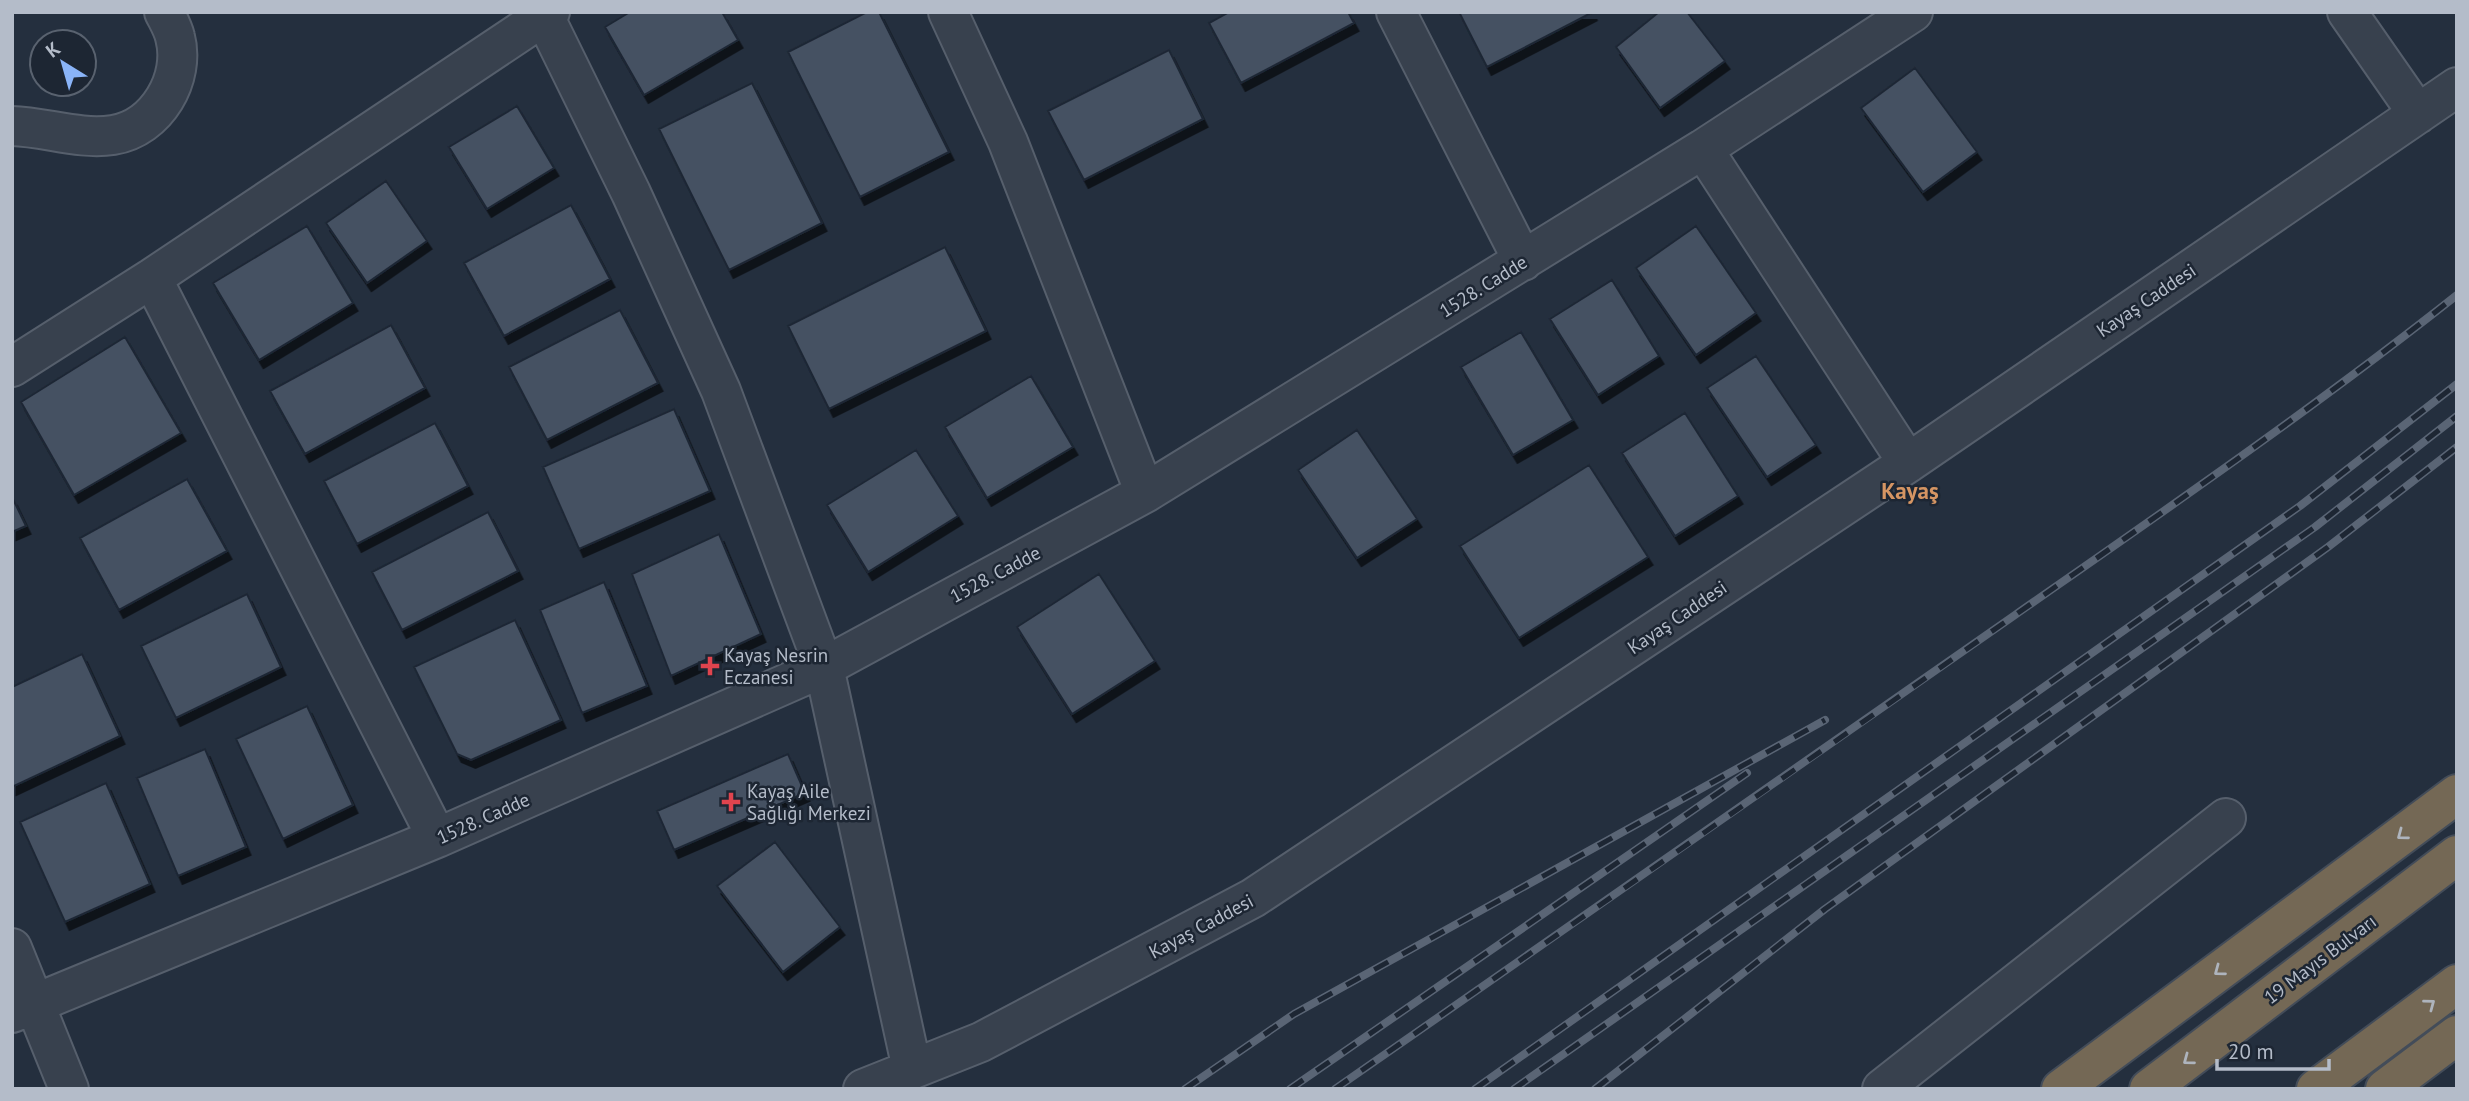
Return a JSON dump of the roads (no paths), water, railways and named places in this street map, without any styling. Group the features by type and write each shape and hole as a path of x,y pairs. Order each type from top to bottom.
{"highway":[{"path":"2061,1089 2457,794"},
{"name":"19 Mayıs Bulvarı","path":"2149,1089 2457,855"},
{"path":"2316,1089 2457,984"},
{"path":"2385,1089 2457,1035"}],"street":[{"path":"12,126 62,134 104,135 130,130 144,121 166,97 177,67 175,35 164,12"},
{"path":"948,12 1008,142 1145,493"},
{"path":"1396,12 1523,261"},
{"name":"1528. Cadde","path":"24,1009 437,838 824,667 1145,493 1703,149 1913,12"},
{"path":"2347,12 2418,114"},
{"path":"12,367 152,278 547,14 721,391 824,667 912,1069"},
{"name":"Kayaş Caddesi","path":"863,1089 981,1042 1253,898 1908,463 2457,87"},
{"path":"1703,149 1908,463"},
{"path":"152,278 437,838"},
{"path":"1882,1089 2226,818"},
{"path":"12,948 24,1009 69,1089"}],"railway":[{"path":"1335,1089 2183,498 2349,378 2457,295"},
{"path":"1475,1089 2300,506 2457,384"},
{"path":"1514,1089 2315,527 2457,416"},
{"path":"1595,1089 1825,909 2328,547 2457,447"},
{"path":"1185,1089 1294,1014 1825,720"},
{"path":"1290,1089 1747,773"}],"place":[{"name":"Kayaş Nesrin Eczanesi","path":"710,666"},
{"name":"Kayaş Aile Sağlığı Merkezi","path":"731,802"}],"district":[{"name":"Kayaş","path":"1910,490"}]}
